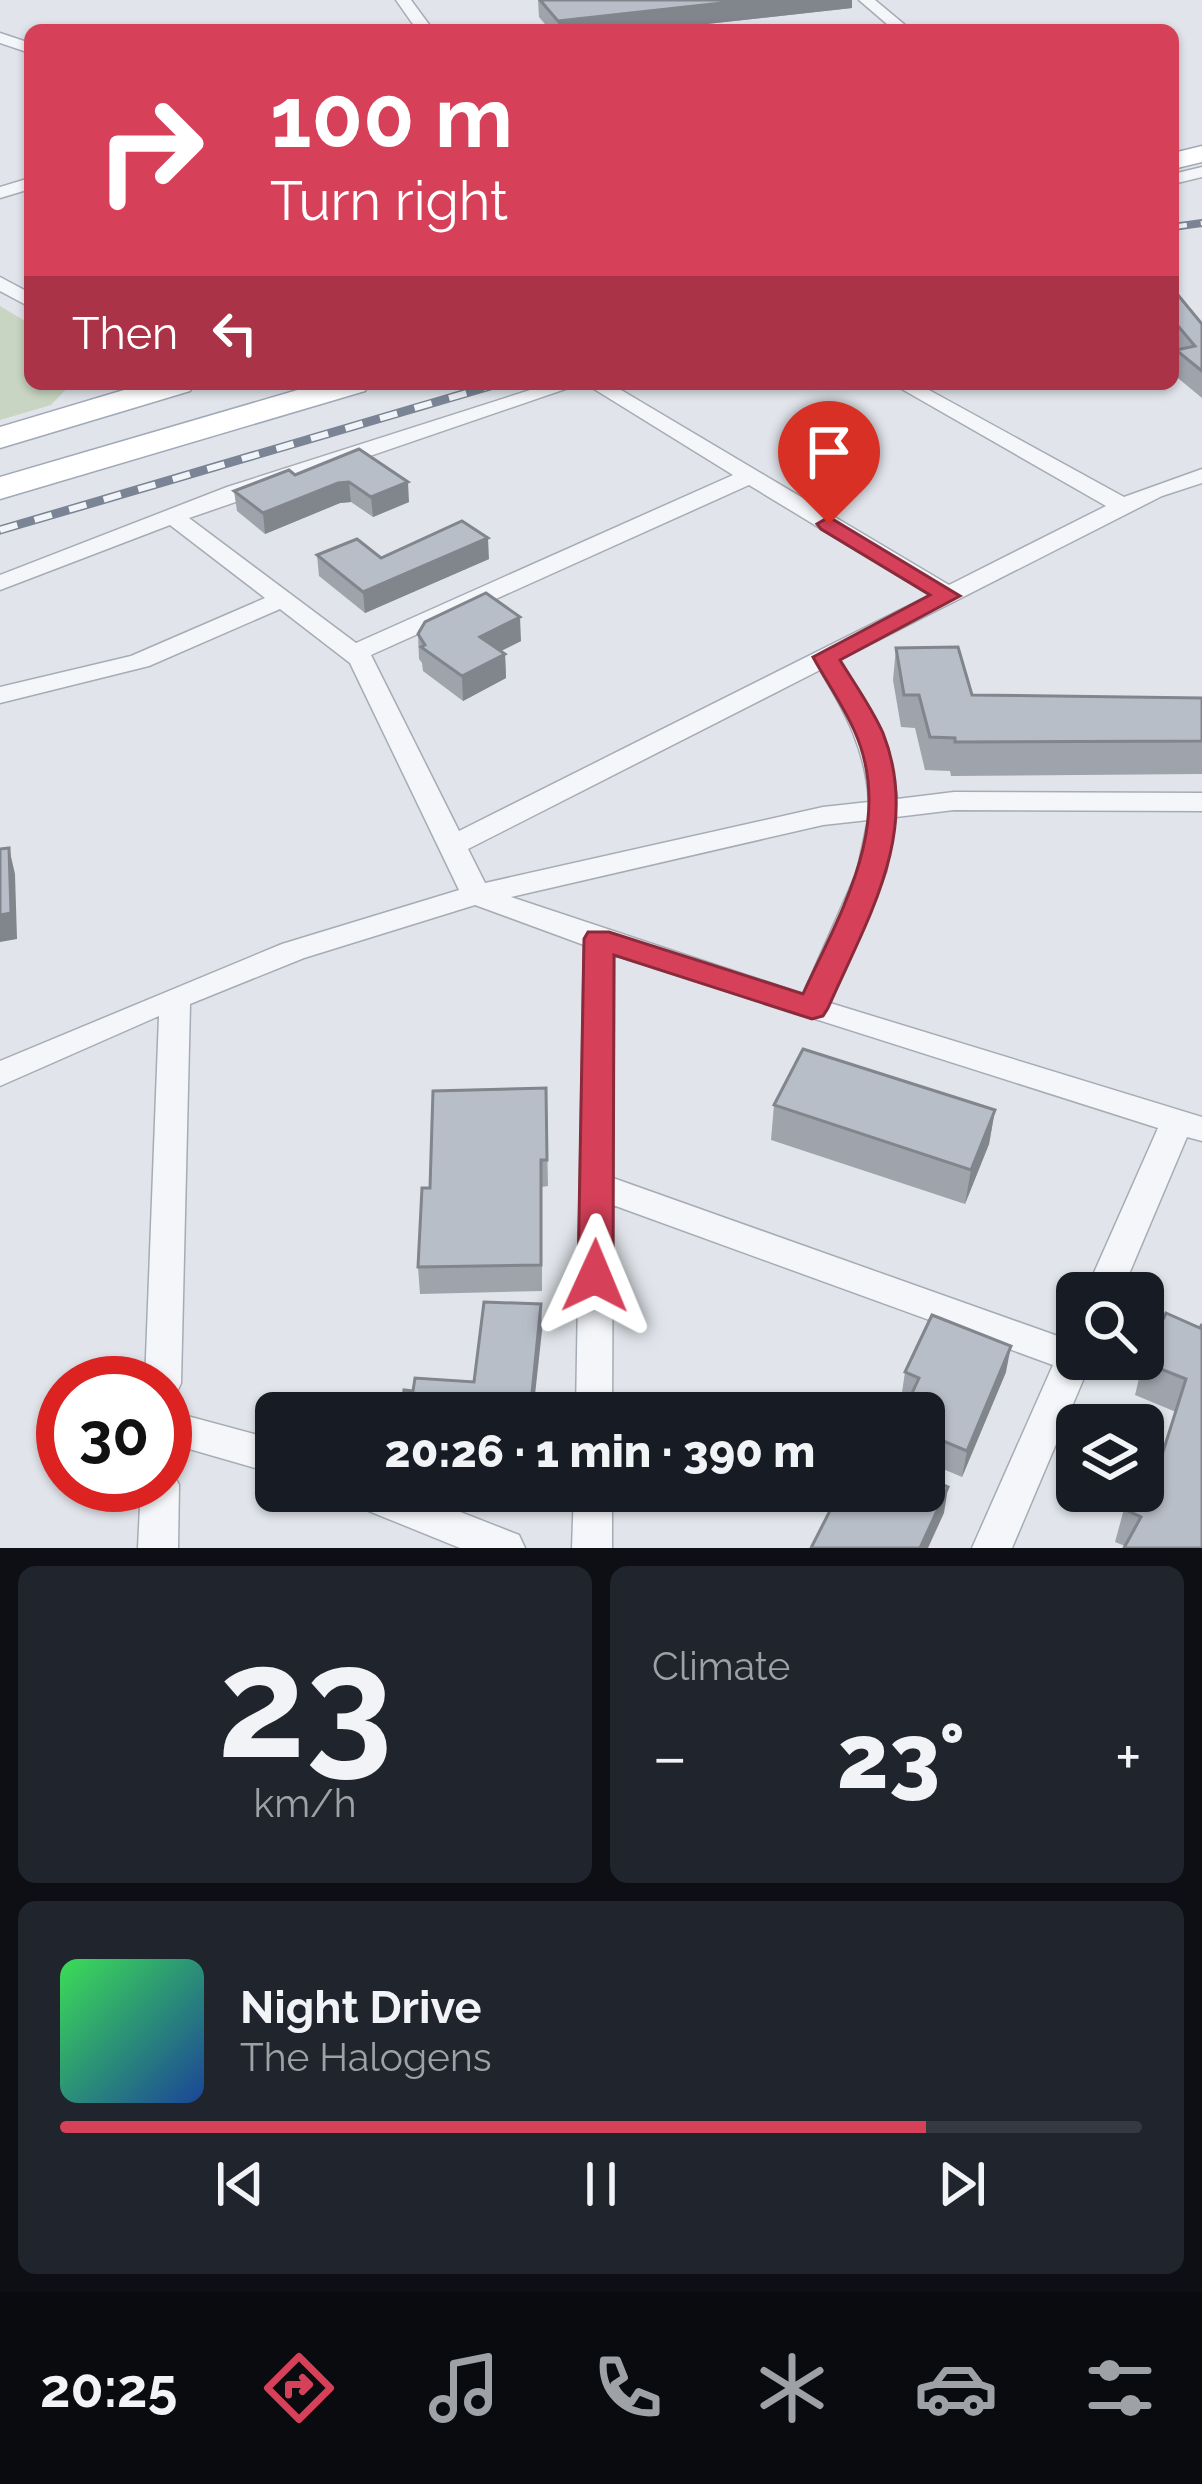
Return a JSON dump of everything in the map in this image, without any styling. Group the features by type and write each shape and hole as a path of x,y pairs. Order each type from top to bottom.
{"main road":[{"path":"0,488 168,438 221,407 319,390"},
{"path":"0,438 130,391 136,418 168,438"}],"street":[{"path":"866,0 896,24"},
{"path":"0,583 171,515 552,390"},
{"path":"606,390 948,596"},
{"path":"914,390 1124,507"},
{"path":"354,653 749,476"},
{"path":"452,846 1124,507 1198,484"},
{"path":"171,515 362,659 476,895 812,1008 1190,1126 1114,1272"},
{"path":"0,695 140,661 286,598"},
{"path":"812,1008 870,879 886,809 869,733 826,657"},
{"path":"0,1074 293,951 476,895 823,816 954,801 1202,802"},
{"path":"594,1392 599,939"},
{"path":"164,1356 175,998"},
{"path":"596,1185 1056,1347"},
{"path":"992,1548 1065,1380"},
{"path":"192,1434 255,1451"},
{"path":"158,1548 159,1512"},
{"path":"415,1512 505,1548"},
{"path":"592,1548 593,1512"}],"green space":[{"path":"0,306 24,320 24,390 65,390 51,405 0,420"}],"building":[{"path":"540,0 749,0 558,21"},
{"path":"1179,296 1202,324 1202,371 1179,352 1195,346 1179,327"},
{"path":"359,449 408,482 371,497 349,482 338,483 263,513 234,491 289,470 295,475"},
{"path":"462,521 488,538 363,592 317,555 357,539 381,558"},
{"path":"486,593 520,617 480,637 505,654 462,676 421,647 425,645 418,634 425,622"},
{"path":"958,647 972,695 1202,698 1202,741 955,742 955,738 930,737 919,695 904,695 896,648"},
{"path":"9,848 11,913 0,915 0,849"},
{"path":"803,1049 995,1110 971,1170 774,1105"},
{"path":"546,1088 541,1265 418,1267 422,1188 430,1188 433,1091"},
{"path":"484,1302 541,1304 532,1392 404,1392 413,1391 415,1378 474,1382"},
{"path":"1166,1313 1200,1328 1202,1324 1202,1548 1124,1548 1141,1517 1130,1512 1164,1512 1164,1449 1186,1379 1164,1370"},
{"path":"932,1315 1011,1346 967,1451 945,1442 945,1392 913,1392 919,1378 905,1372"},
{"path":"829,1512 937,1512 920,1548 811,1548"}],"railway":[{"path":"1179,226 1202,223"},
{"path":"0,530 477,390"}],"route":[{"path":"595,1276 599,939 812,1008 870,879 886,809 869,733 826,657 948,596 829,524"}]}
